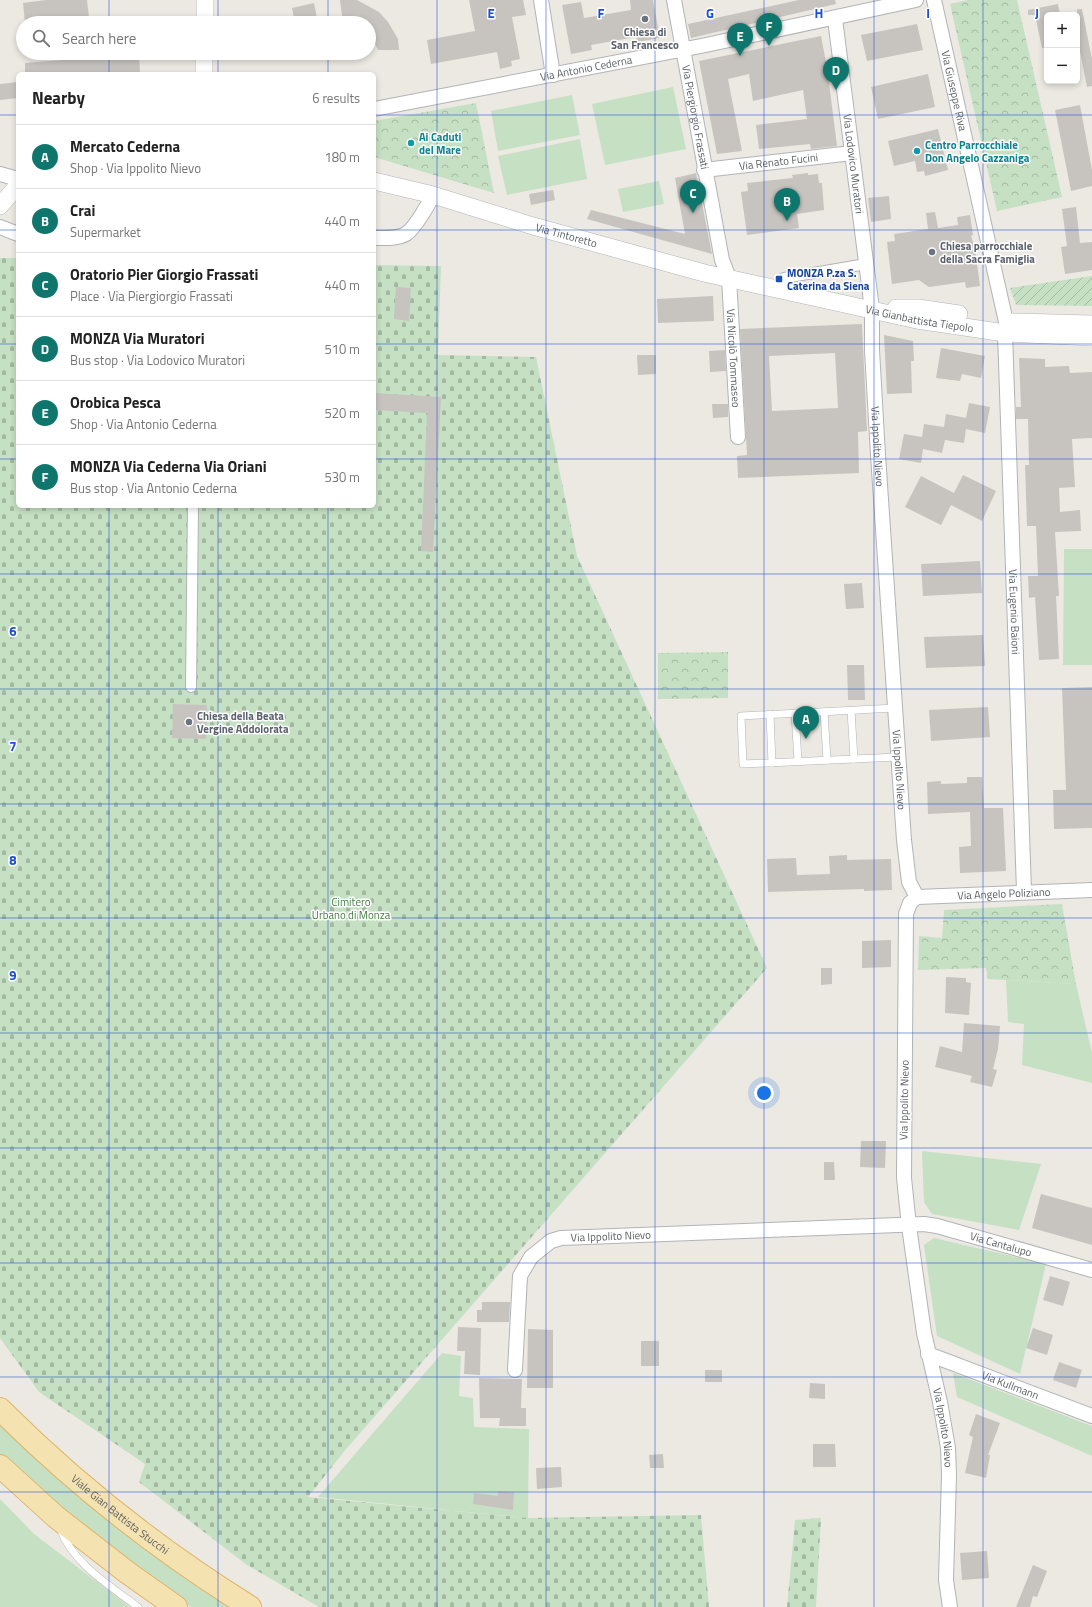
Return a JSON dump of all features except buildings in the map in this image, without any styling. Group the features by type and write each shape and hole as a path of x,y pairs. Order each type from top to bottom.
{"main road":[{"name":"Viale Gian Battista Stucchi","path":"0,1408 106,1505 161,1547 250,1607"},
{"path":"0,1466 56,1517 128,1573 176,1607"}],"street":[{"path":"205,0 205,16"},
{"path":"541,0 553,75"},
{"name":"Via Piergiorgio Frassati","path":"674,0 704,170 722,260 729,278"},
{"name":"Via Antonio Cederna","path":"376,109 683,50 835,19 916,0"},
{"name":"Via Giuseppe Riva","path":"934,0 1005,327"},
{"name":"Via Lodovico Muratori","path":"835,19 872,308"},
{"path":"204,60 204,72"},
{"name":"Via Renato Fucini","path":"704,170 852,153"},
{"path":"0,174 16,179"},
{"name":"Via Tintoretto","path":"376,179 406,188"},
{"name":"Via Tintoretto","path":"376,181 433,195 533,226 729,278 776,288"},
{"path":"0,206 16,187"},
{"path":"376,238 389,238 406,234 423,214 433,195"},
{"path":"0,227 16,233"},
{"path":"776,288 784,278 866,264"},
{"name":"Via Nicolò Tommaseo","path":"729,278 738,437"},
{"name":"Via Gianbattista Tiepolo","path":"776,288 872,308 917,320 1005,327 1092,337"},
{"name":"Via Ippolito Nievo","path":"872,308 872,357 898,757 908,875 912,890 916,897 910,904 906,914 904,1178 909,1226 928,1354 940,1402 948,1448 949,1475 946,1580 950,1607"},
{"name":"Via Gianbattista Tiepolo","path":"1005,327 1092,324"},
{"name":"Via Eugenio Baioni","path":"1005,327 1024,891"},
{"path":"191,687 193,508"},
{"name":"Via Angelo Poliziano","path":"916,897 1024,891 1092,890"},
{"name":"Via Cantalupo","path":"909,1226 924,1224 937,1226 1092,1270"},
{"name":"Via Ippolito Nievo","path":"515,1370 520,1276 531,1257 551,1241 561,1238 909,1226"},
{"name":"Via Kullmann","path":"928,1354 1092,1416"}],"lane":[{"path":"895,708 741,716 743,764 898,757"},
{"path":"851,711 854,759"},
{"path":"824,712 827,760"},
{"path":"795,713 798,761"},
{"path":"770,714 772,762"},
{"path":"56,1517 65,1542 95,1574 138,1607"}],"green space":[{"path":"968,0 1017,0 1062,197 997,211 950,4"},
{"path":"673,87 686,149 605,165 592,104"},
{"path":"572,95 580,135 498,151 491,111"},
{"path":"476,103 494,193 376,158 376,121"},
{"path":"580,139 587,179 507,195 498,156"},
{"path":"659,181 664,204 623,212 618,189"},
{"name":"Cimitero Urbano di Monza","path":"0,258 16,258 16,508 376,508 376,265 441,266 438,355 536,357 577,556 767,968 347,1448 308,1497 528,1518 701,1515 709,1607 319,1607 247,1565 139,1482 145,1464 39,1392 0,1338"},
{"path":"1092,276 1092,306 1016,305 1010,288"},
{"path":"1064,549 1092,549 1092,665 1063,665"},
{"path":"728,652 728,698 658,699 658,653"},
{"path":"1062,904 1076,984 988,979 986,968 918,970 919,936 942,938 944,910"},
{"path":"1006,980 1076,984 1092,1053 1092,1083 1022,1065 1024,1024 1008,1022"},
{"path":"922,1151 1041,1164 1019,1230 932,1214 924,1202"},
{"path":"934,1238 1046,1264 1020,1374 937,1336 924,1245"},
{"path":"442,1353 461,1356 459,1396 473,1398 474,1427 529,1429 528,1518 318,1497"},
{"path":"953,1373 1092,1426 1092,1456 957,1397"},
{"path":"0,1419 238,1607 191,1607 106,1546 0,1454"},
{"path":"0,1499 34,1534 130,1607 0,1607"},
{"path":"821,1518 816,1607 787,1607 795,1520"}],"place":[{"name":"Chiesa di San Francesco","path":"645,19"},
{"name":"MONZA Via Cederna Via Oriani","path":"769,46"},
{"name":"Orobica Pesca","path":"740,56"},
{"name":"MONZA Via Muratori","path":"836,90"},
{"name":"Ai Caduti del Mare","path":"411,143"},
{"name":"Centro Parrocchiale Don Angelo Cazzaniga","path":"917,151"},
{"name":"Oratorio Pier Giorgio Frassati","path":"693,213"},
{"name":"Crai","path":"787,221"},
{"name":"Chiesa parrocchiale della Sacra Famiglia","path":"932,252"},
{"name":"MONZA P.za S. Caterina da Siena","path":"779,279"},
{"name":"Chiesa della Beata Vergine Addolorata","path":"189,722"},
{"name":"Mercato Cederna","path":"806,739"}]}
